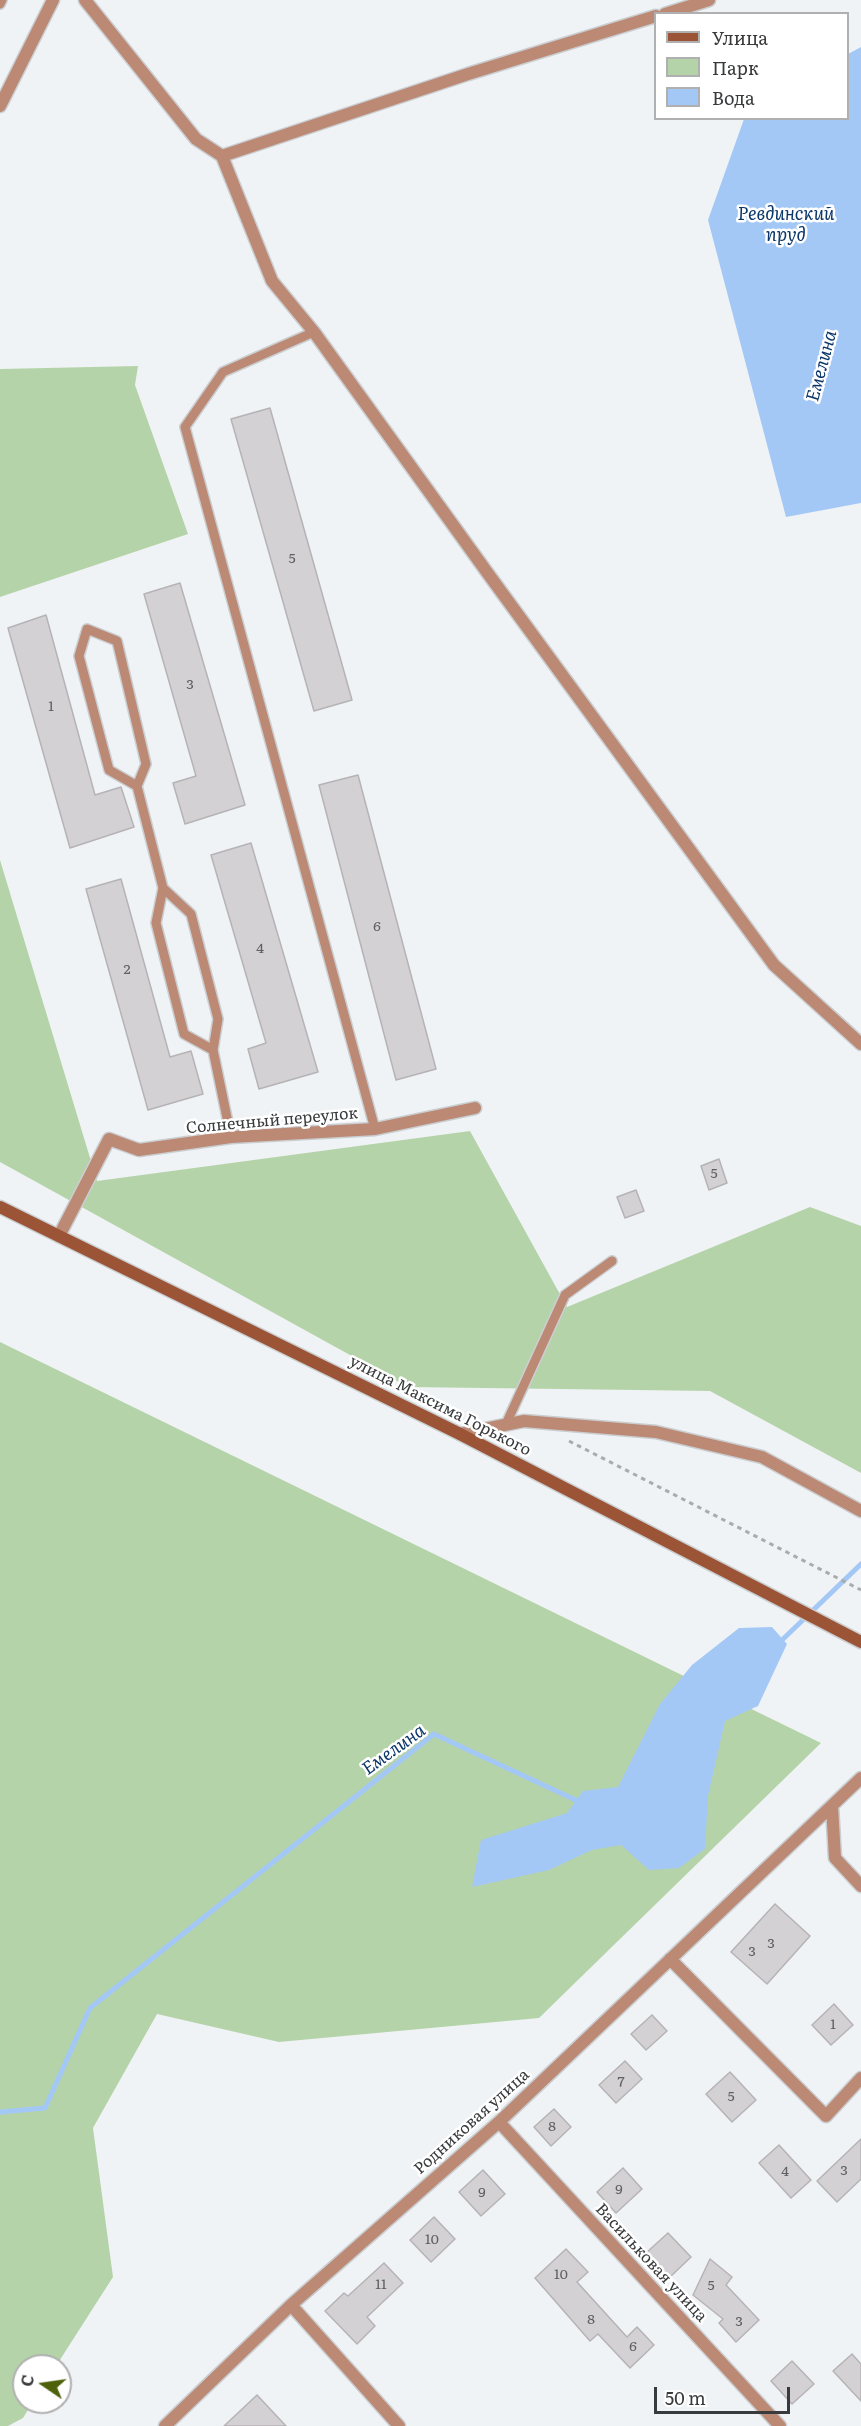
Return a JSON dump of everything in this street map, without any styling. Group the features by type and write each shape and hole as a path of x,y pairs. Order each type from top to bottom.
{"main road":[{"name":"улица Максима Горького","path":"0,1207 460,1434 861,1642"}],"street":[{"path":"0,106 53,0"},
{"path":"85,0 196,139 222,156 272,281 314,332 774,965 861,1044"},
{"path":"671,12 709,0"},
{"path":"222,156 468,74 654,17"},
{"name":"Солнечный переулок","path":"59,1236 109,1139 139,1150 231,1137 375,1129 475,1108"},
{"path":"460,1434 524,1421 656,1432 762,1456 861,1511"},
{"name":"Родниковая улица","path":"165,2426 291,2305 499,2122 861,1778"},
{"path":"832,1806 835,1858 861,1886"},
{"path":"670,1959 826,2115 861,2078"},
{"name":"Васильковая улица","path":"499,2122 780,2426"},
{"path":"291,2305 399,2426"}],"lane":[{"path":"0,4 2,0"},
{"path":"314,332 224,372 185,427 375,1129"},
{"path":"137,786 109,770 79,656 87,629 117,641 146,764 137,786 163,888 156,923 184,1034 213,1050"},
{"path":"163,888 191,914 218,1019 213,1050 231,1137"},
{"path":"506,1424 566,1295 612,1261"}],"path":[{"path":"563,1438 861,1590"}],"green space":[{"path":"138,366 135,385 188,534 0,597 0,369"},
{"path":"0,860 97,1181 470,1131 567,1307 810,1207 861,1226 861,1473 710,1391 408,1387 0,1162"},
{"path":"0,1342 821,1743 539,2018 279,2042 157,2014 93,2128 113,2277 64,2354 12,2354 12,2414 26,2414 23,2418 8,2426 0,2426"}],"water":[{"name":"Ревдинский пруд","path":"861,47 861,503 786,517 708,220 744,120 849,120 849,53"},
{"path":"772,1627 787,1644 758,1706 725,1721 708,1796 705,1849 679,1868 649,1870 621,1845 592,1850 549,1870 472,1887 481,1840 567,1813 583,1791 618,1787 660,1704 692,1665 739,1628"}],"building":[{"path":"270,408 352,700 314,711 231,419"},
{"path":"180,583 245,805 185,824 173,783 196,776 144,594"},
{"path":"46,615 95,795 121,787 134,827 70,848 8,628"},
{"path":"358,775 436,1069 396,1080 319,785"},
{"path":"251,843 318,1072 259,1089 248,1049 266,1043 211,855"},
{"path":"121,879 170,1057 191,1051 203,1094 148,1110 86,889"},
{"path":"719,1159 727,1183 709,1190 701,1166"},
{"path":"636,1190 644,1211 625,1218 617,1197"},
{"path":"775,1904 810,1936 767,1984 731,1952"},
{"path":"834,2004 853,2025 831,2045 812,2025"},
{"path":"652,2015 667,2031 646,2050 631,2034"},
{"path":"625,2061 642,2079 616,2103 599,2085"},
{"path":"730,2072 756,2100 732,2122 706,2094"},
{"path":"554,2109 571,2127 551,2146 534,2127"},
{"path":"861,2139 861,2179 837,2202 817,2181"},
{"path":"779,2145 811,2180 791,2198 759,2163"},
{"path":"623,2168 642,2189 616,2213 597,2192"},
{"path":"483,2170 505,2194 481,2216 459,2192"},
{"path":"434,2217 455,2239 431,2262 410,2240"},
{"path":"668,2233 691,2257 669,2278 646,2253"},
{"path":"566,2249 588,2272 577,2282 627,2337 637,2327 654,2345 630,2368 598,2334 590,2341 535,2278"},
{"path":"710,2259 732,2277 726,2285 759,2320 736,2342 719,2323 723,2319 693,2295"},
{"path":"384,2263 403,2283 367,2317 375,2326 357,2344 325,2311 344,2293 348,2296"},
{"path":"852,2354 861,2364 861,2401 833,2371"},
{"path":"792,2361 814,2384 792,2404 771,2381"},
{"path":"257,2395 286,2426 224,2426"}],"waterway":[{"name":"Емелина","path":"780,1642 861,1564"},
{"name":"Емелина","path":"0,2112 45,2108 90,2008 434,1734 582,1803"}]}
